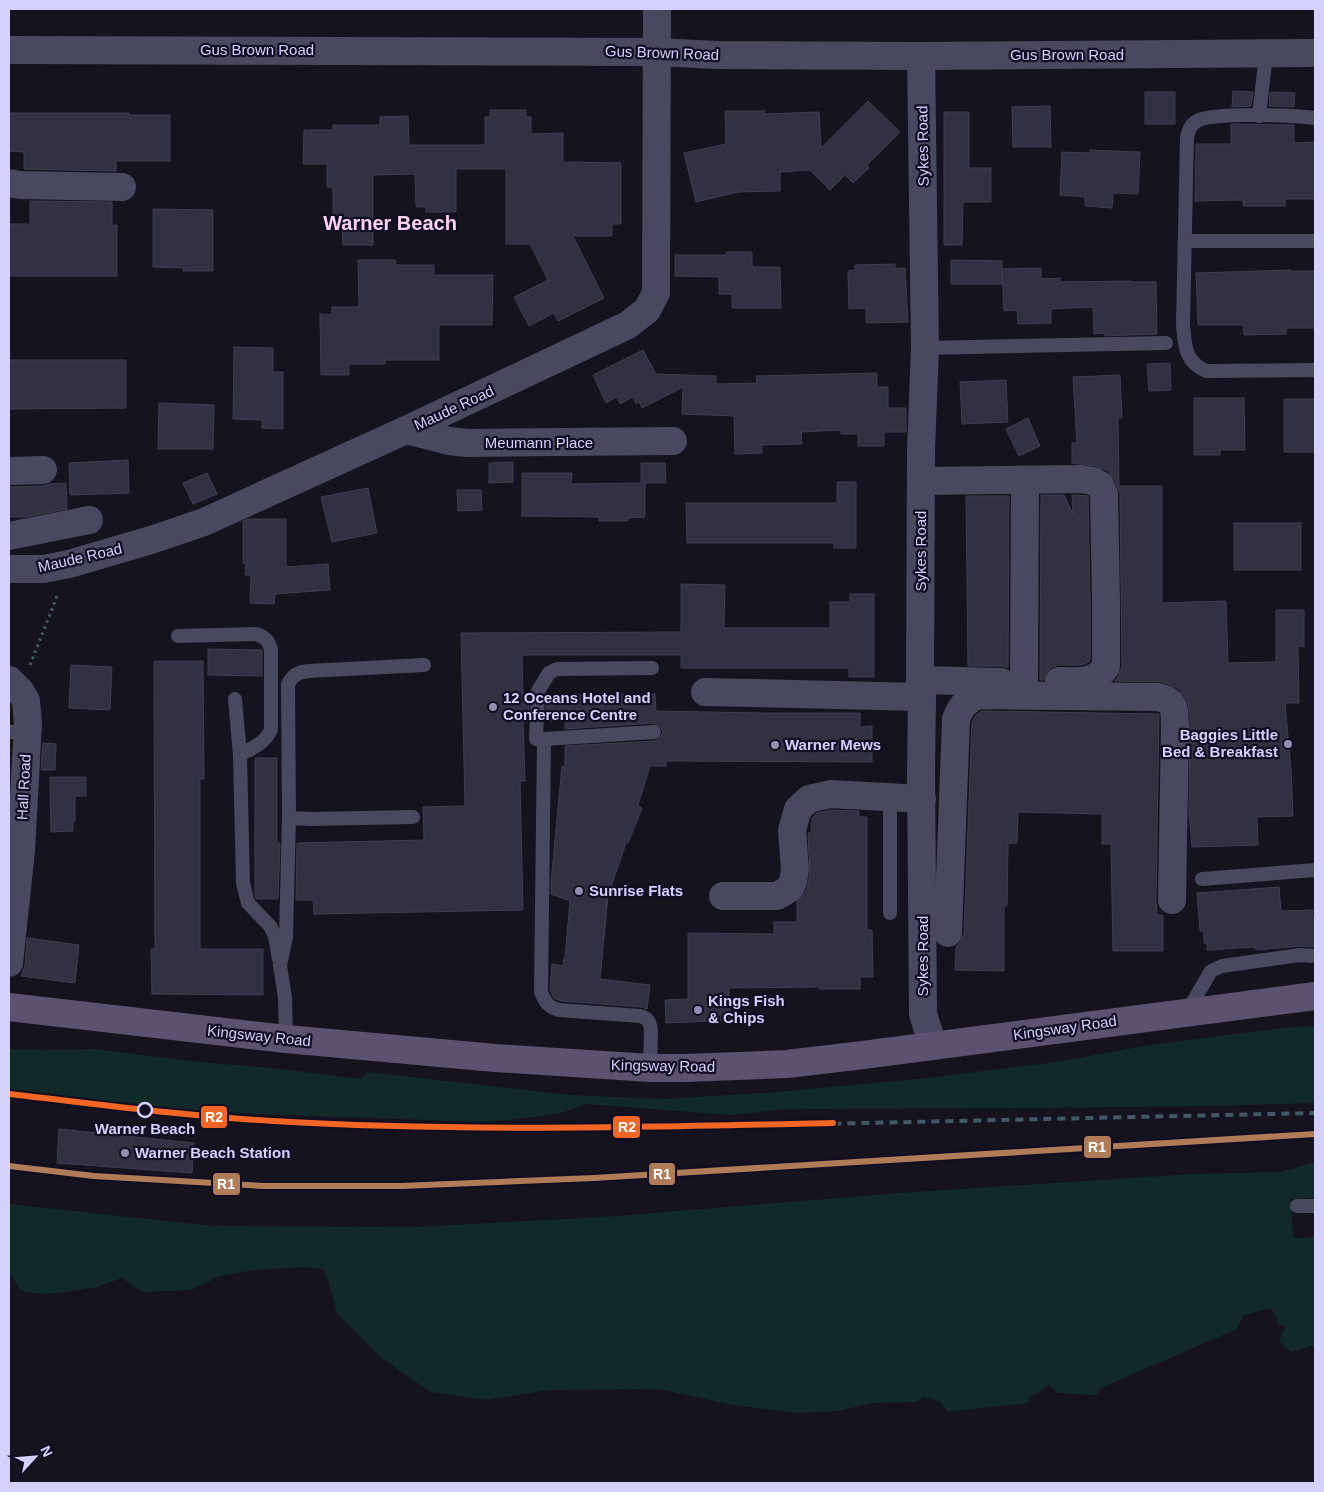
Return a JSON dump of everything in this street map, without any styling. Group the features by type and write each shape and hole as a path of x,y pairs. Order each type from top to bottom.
{"main road":[{"name":"Kingsway Road","path":"9,1007 286,1039 495,1058 650,1068 787,1064 1315,996"}],"street":[{"name":"Maude Road","path":"9,569 44,569 69,564 129,547 204,522 628,326 647,310 656,294 657,9"},
{"name":"Gus Brown Road","path":"9,50 656,52 717,55 922,56 1315,54"},
{"name":"Sykes Road","path":"922,56 925,348 921,450 923,1014 933,1046"},
{"path":"9,183 20,186 122,187"},
{"name":"Meumann Place","path":"406,430 449,441 468,443 673,442"},
{"path":"9,470 44,470"},
{"path":"705,692 921,689 1089,680 1100,675 1106,667 1106,649 1104,494 1100,485 1093,481 1080,479 922,481"},
{"path":"1024,682 1025,480"},
{"path":"9,536 89,520"},
{"name":"Hall Road","path":"9,963 15,848 18,732 28,724 18,691"},
{"path":"948,933 956,718 960,708 967,700 978,695 1158,697 1168,699 1173,704 1175,720 1172,900"},
{"path":"724,896 777,896 789,890 793,882 795,870 792,830 798,810 809,799 830,794 890,798 955,770"}],"lane":[{"path":"1259,116 1266,54"},
{"path":"1315,118 1228,115 1207,117 1197,121 1190,127 1186,137 1183,324 1185,348 1197,367 1206,371 1315,370"},
{"path":"1185,241 1315,241"},
{"path":"925,348 1166,343"},
{"path":"178,636 256,634 267,639 271,649 271,729 263,742 240,755"},
{"path":"280,964 286,937 289,818 288,684 292,676 300,672 424,665"},
{"path":"652,668 557,669 549,673 538,691 536,739 654,732"},
{"path":"235,699 240,755 245,894 248,903 270,926 275,936 285,998 286,1039"},
{"path":"544,739 541,992 544,1000 550,1007 559,1010 646,1018 651,1030 650,1068"},
{"path":"890,798 890,913"},
{"path":"289,818 412,817"},
{"path":"1202,879 1315,870"},
{"path":"1187,1012 1212,971 1222,966 1300,955 1315,956"},
{"path":"1297,1206 1315,1206"}],"path":[{"path":"18,691 69,564"}],"green space":[{"path":"1315,1026 1315,1103 1212,1106 788,1109 732,1115 586,1104 558,1114 489,1122 255,1114 175,1109 9,1089 9,1049 93,1049 360,1079 368,1072 570,1095 663,1099 778,1092 927,1078 1056,1062 1150,1045 1281,1028"},
{"path":"1315,1162 1315,1198 1291,1199 1293,1238 1315,1237 1315,1345 1291,1352 1279,1341 1285,1326 1277,1325 1277,1318 1271,1308 1244,1315 1237,1329 1103,1387 1096,1395 1058,1393 1049,1385 1029,1398 1028,1403 947,1412 940,1402 923,1397 916,1402 872,1403 839,1411 798,1413 733,1405 658,1389 550,1390 487,1400 430,1392 379,1356 337,1313 323,1269 304,1267 254,1270 220,1276 191,1290 142,1292 122,1278 97,1287 43,1294 21,1291 9,1272 9,1204 213,1226 414,1227 604,1217 900,1193 1193,1174 1280,1172"}],"building":[{"path":"1233,91 1253,92 1251,106 1232,107"},
{"path":"1145,92 1175,92 1175,124 1145,124"},
{"path":"1270,92 1295,93 1294,107 1269,106"},
{"path":"868,101 900,132 867,165 869,168 853,183 845,175 830,190 810,170 780,172 780,191 738,192 696,202 684,153 726,144 725,111 765,111 765,114 819,112 821,148"},
{"path":"1050,106 1051,147 1013,147 1012,107"},
{"path":"490,110 526,110 526,117 531,117 531,134 563,133 563,162 621,163 621,224 612,224 612,236 573,236 604,298 558,321 554,313 529,326 514,297 548,280 530,244 506,244 506,169 456,169 456,212 426,212 426,207 416,207 415,174 373,175 373,245 343,245 342,227 333,227 333,187 327,187 327,164 303,164 304,130 333,130 333,125 380,125 380,117 408,116 409,145 485,145 485,117 490,117"},
{"path":"944,112 969,112 969,168 991,168 991,202 963,202 962,245 944,245"},
{"path":"9,113 170,115 170,161 116,161 116,171 24,169 24,152 9,151"},
{"path":"1231,124 1294,125 1294,143 1315,142 1315,199 1285,199 1285,206 1243,206 1243,200 1195,201 1196,144 1231,144"},
{"path":"1090,150 1140,152 1138,194 1113,193 1112,208 1085,206 1085,197 1060,195 1062,152 1090,153"},
{"path":"30,201 112,202 112,225 117,225 117,276 9,276 9,224 30,224"},
{"path":"153,209 213,210 213,271 183,271 184,268 153,267"},
{"path":"727,252 752,252 752,267 780,267 781,308 732,308 732,294 719,294 719,277 675,276 675,255 725,255"},
{"path":"358,260 395,260 396,265 434,265 434,275 493,275 492,325 439,325 439,360 385,360 385,364 349,364 349,375 321,375 320,314 332,315 332,307 359,307"},
{"path":"951,260 1002,261 1002,284 951,284"},
{"path":"895,264 895,269 905,268 908,322 866,323 866,308 849,309 848,271 855,270 855,265"},
{"path":"1041,268 1041,279 1060,278 1060,282 1156,282 1157,334 1105,336 1105,333 1094,334 1093,307 1051,309 1051,323 1018,324 1017,310 1004,311 1002,269"},
{"path":"1315,271 1315,328 1286,328 1286,334 1244,335 1243,325 1198,325 1196,273"},
{"path":"234,347 273,348 273,372 283,372 283,429 262,428 262,420 233,419"},
{"path":"643,350 656,374 716,376 716,384 757,383 756,376 877,373 877,387 888,387 888,408 906,408 906,432 884,432 884,446 858,446 858,434 841,434 841,430 801,432 802,444 762,445 762,453 735,454 734,416 682,414 683,387 642,408 639,402 636,404 633,397 620,404 617,397 606,403 593,375"},
{"path":"9,360 126,360 126,408 9,409"},
{"path":"1170,363 1171,390 1149,391 1147,364"},
{"path":"1120,375 1122,418 1118,418 1119,486 1162,486 1162,603 1226,601 1228,663 1276,662 1276,610 1304,610 1304,647 1298,646 1299,703 1285,703 1293,816 1257,817 1258,845 1192,847 1189,813 1190,715 1187,700 1179,689 1162,682 1115,681 1122,667 1120,493 1108,471 1096,466 1072,463 1072,443 1077,443 1073,377"},
{"path":"1006,380 1008,422 962,424 960,382"},
{"path":"1194,398 1244,398 1245,450 1220,450 1220,455 1194,455"},
{"path":"1284,399 1315,399 1315,452 1284,452"},
{"path":"159,403 214,405 213,449 158,449"},
{"path":"1028,418 1040,446 1019,456 1006,429"},
{"path":"128,460 129,493 70,495 69,463"},
{"path":"513,462 513,482 489,483 489,463"},
{"path":"641,463 665,463 666,483 645,483 645,517 628,518 628,521 599,521 599,517 522,516 522,473 572,473 571,484 641,483"},
{"path":"207,473 217,494 193,504 183,483"},
{"path":"837,482 856,482 856,548 834,548 834,543 687,543 686,503 837,503"},
{"path":"66,483 67,509 26,517 9,517 9,487"},
{"path":"368,488 377,533 332,542 321,497"},
{"path":"457,490 481,490 482,510 458,511"},
{"path":"1041,495 1064,495 1073,514 1072,495 1088,496 1090,601 1090,661 1082,665 1059,665 1052,667 1046,673 1044,680 1040,680"},
{"path":"966,496 1009,496 1008,668 1001,666 968,666"},
{"path":"248,519 286,519 286,567 328,564 330,590 275,594 274,604 250,603 251,575 245,575 246,563 243,563 243,521"},
{"path":"1234,523 1301,523 1301,570 1234,570"},
{"name":"12 Oceans Hotel and Conference Centre","path":"681,584 725,585 724,628 830,628 830,602 850,602 850,594 874,594 874,677 849,677 849,668 681,668 681,655 522,655 523,695 529,695 528,722 523,722 525,781 520,781 523,910 314,914 313,900 296,900 297,843 424,840 423,807 465,806 461,633 681,632"},
{"path":"208,649 262,650 262,676 208,675"},
{"path":"154,661 203,661 204,779 200,779 200,949 263,949 263,995 152,994 151,949 155,949"},
{"path":"71,665 112,667 110,710 69,708"},
{"path":"655,694 656,711 860,713 860,727 872,726 872,762 666,761 666,766 650,766 638,805 642,808 628,843 626,843 608,896 600,979 650,985 647,1009 561,1001 554,998 550,990 552,964 563,966 570,901 551,894 551,882 562,766 565,767 565,746 655,741 659,739 663,732 661,727 653,723 565,729 565,721 545,721 547,695"},
{"path":"982,711 1159,714 1156,900 1157,915 1163,915 1163,951 1113,951 1111,844 1102,844 1102,814 1018,812 1017,843 1008,843 1007,906 1004,906 1004,971 955,970 956,947 964,934 972,722 976,715"},
{"path":"43,743 56,744 55,770 41,770"},
{"path":"255,758 277,758 277,843 280,843 278,899 256,899 255,894"},
{"path":"50,777 86,777 86,796 75,796 73,831 51,832"},
{"path":"831,810 859,811 859,817 867,817 867,930 872,930 873,977 860,977 860,989 819,989 819,987 729,988 730,1020 666,1023 665,1000 688,999 688,933 774,934 774,922 797,922 797,902 807,889 810,873 808,833 811,833 812,818 817,813"},
{"path":"1279,887 1281,911 1313,910 1312,915 1315,915 1315,947 1299,946 1257,950 1253,947 1207,950 1207,943 1204,943 1204,932 1200,931 1197,893"},
{"path":"27,938 79,945 75,983 21,976 25,965"},
{"name":"Warner Beach Station","path":"59,1129 194,1143 192,1173 57,1163"}],"railway":[{"path":"9,1094 158,1112 273,1121 422,1127 531,1128 819,1124 1315,1113"}],"transit line":[{"name":"R2","path":"9,1094 207,1116 413,1127 553,1128 833,1123"},
{"name":"R1","path":"9,1166 94,1176 264,1186 401,1186 594,1178 1315,1134"}],"place":[{"name":"12 Oceans Hotel and Conference Centre","path":"493,707"},
{"name":"Baggies Little Bed & Breakfast","path":"1288,744"},
{"name":"Warner Mews","path":"775,745"},
{"name":"Sunrise Flats","path":"579,891"},
{"name":"Kings Fish & Chips","path":"698,1010"},
{"name":"Warner Beach","path":"145,1110"},
{"name":"Warner Beach Station","path":"125,1153"}],"district":[{"name":"Warner Beach","path":"390,223"}]}
